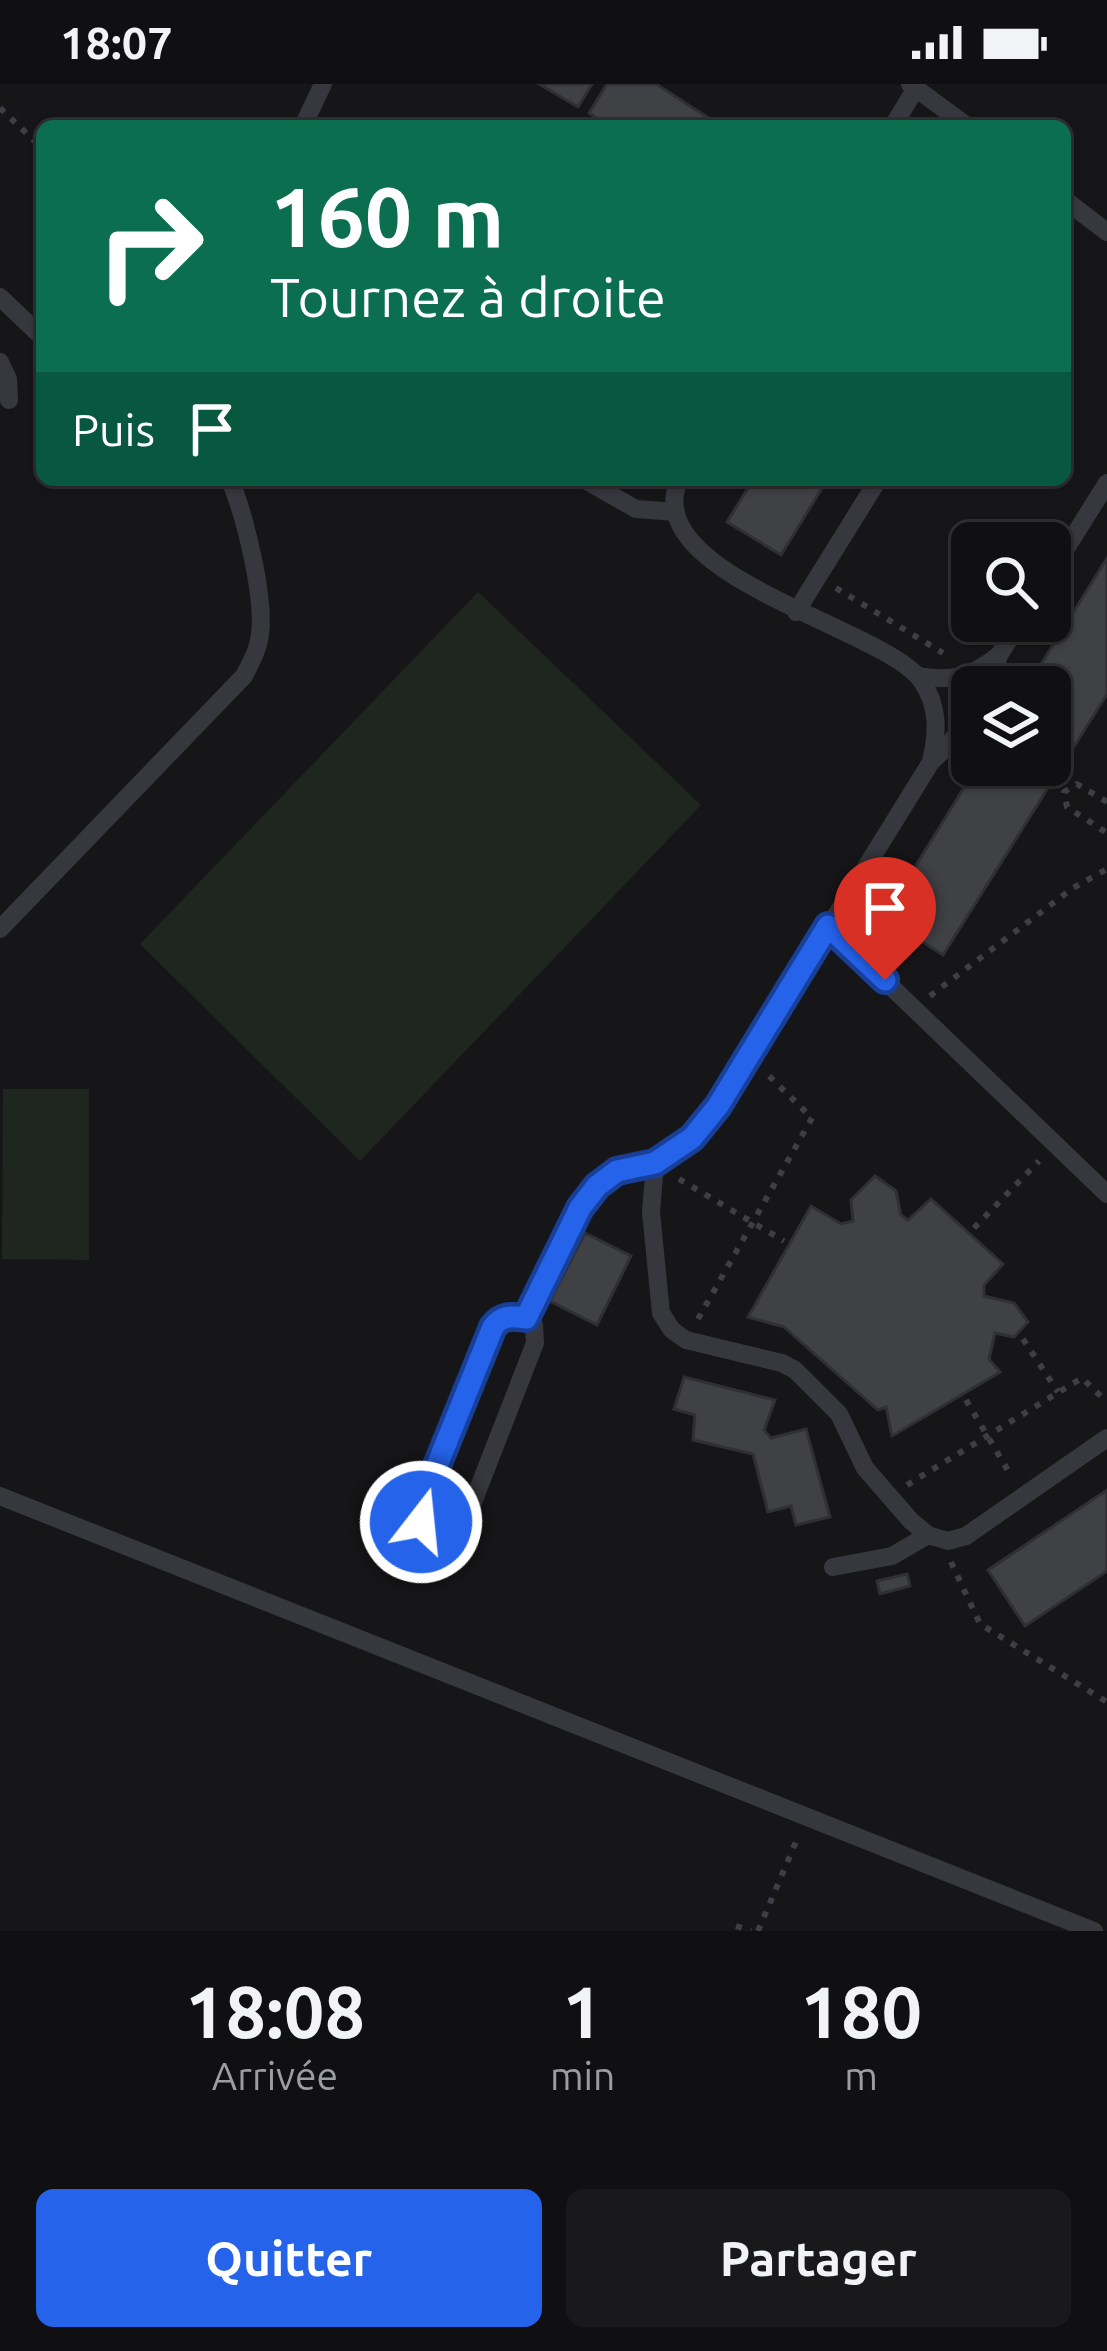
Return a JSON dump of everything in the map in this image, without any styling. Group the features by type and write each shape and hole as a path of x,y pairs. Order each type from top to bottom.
{"lane":[{"path":"306,120 323,84"},
{"path":"896,120 913,86 959,120"},
{"path":"1071,205 1107,232"},
{"path":"0,297 36,331"},
{"path":"0,362 8,379 9,400"},
{"path":"1071,540 1107,483"},
{"path":"0,928 244,676 254,658 260,618 248,534 232,486"},
{"path":"597,486 636,508 676,512"},
{"path":"677,486 676,512 683,531 706,556 796,612 846,632 918,676 951,680"},
{"path":"796,612 874,486"},
{"path":"918,676 937,720 931,762"},
{"path":"526,1318 580,1208 597,1186 617,1171 655,1163 692,1138 931,762 951,742"},
{"path":"828,926 1107,1194"},
{"path":"655,1163 651,1212 661,1312 672,1330 686,1340 795,1370 838,1414 866,1468 888,1496 938,1538"},
{"path":"526,1318 534,1325 535,1343 464,1528 446,1534 427,1527 419,1510 493,1327 499,1319 526,1318"},
{"path":"833,1567 892,1556 938,1538 967,1536 1107,1438"},
{"path":"0,1496 1094,1931"}],"path":[{"path":"0,108 36,142"},
{"path":"818,577 960,666"},
{"path":"1107,802 1077,784 1064,792 1067,807 1107,833"},
{"path":"913,1007 1073,888 1107,869"},
{"path":"686,1340 812,1118 748,1056"},
{"path":"974,1228 1055,1144"},
{"path":"655,1163 784,1241"},
{"path":"1023,1339 1058,1392"},
{"path":"888,1496 1082,1378 1107,1402"},
{"path":"966,1400 1024,1496"},
{"path":"938,1538 980,1624 1107,1702"},
{"path":"736,1926 755,1931 806,1817"}],"shaded area":[{"path":"478,592 701,805 360,1161 140,944"},
{"path":"3,1089 89,1089 89,1260 2,1259"}],"building":[{"path":"539,84 592,84 578,107"},
{"path":"607,84 656,84 712,120 600,120 589,113"},
{"path":"749,486 823,486 781,555 727,522"},
{"path":"1107,558 1107,694 1071,751 1071,666 1040,666 1055,642 1071,642 1071,616"},
{"path":"965,786 1049,786 943,955 884,917"},
{"path":"875,1176 896,1191 901,1215 908,1220 931,1199 1003,1264 984,1285 984,1296 1014,1303 1028,1322 1014,1337 995,1333 989,1359 1000,1372 892,1436 886,1407 878,1410 784,1327 748,1317 811,1206 841,1224 853,1221 851,1200"},
{"path":"585,1233 631,1256 597,1325 550,1301"},
{"path":"684,1377 775,1400 764,1430 771,1438 806,1429 830,1517 796,1525 791,1506 768,1512 753,1454 693,1440 695,1415 674,1409"},
{"path":"1107,1490 1107,1571 1025,1626 988,1570"},
{"path":"907,1574 910,1586 880,1594 877,1581"}],"route":[{"path":"421,1522 419,1510 493,1327 499,1319 526,1318 580,1208 597,1186 617,1171 655,1163 692,1138 718,1106 828,926 885,980"}]}
